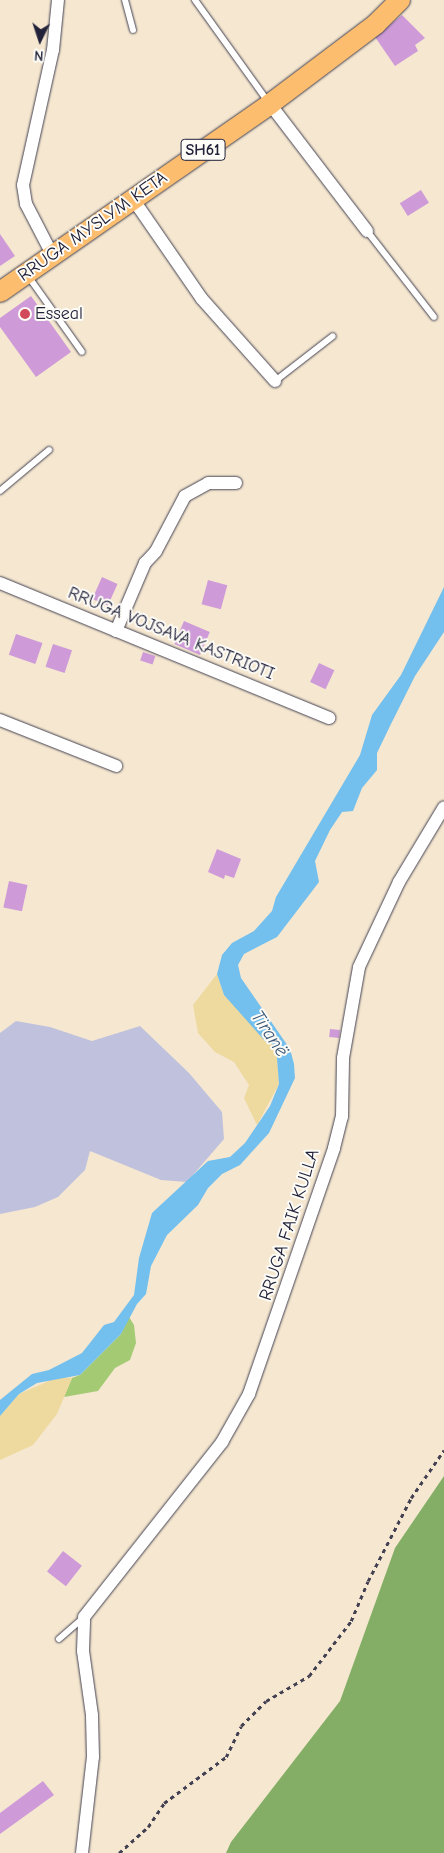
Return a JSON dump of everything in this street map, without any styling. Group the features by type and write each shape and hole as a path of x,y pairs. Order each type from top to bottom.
{"main road":[{"name":"RRUGA MYSLYM KETA","path":"0,292 270,104 376,24 400,0"}],"street":[{"path":"53,256 26,204 22,185 54,42 58,0"},
{"path":"270,104 367,231"},
{"path":"133,199 202,299 276,382"},
{"path":"116,631 145,563 156,551 185,496 208,483 236,483"},
{"name":"RRUGA VOJSAVA KASTRIOTI","path":"0,583 329,718"},
{"path":"0,720 116,766"},
{"name":"RRUGA FAIK KULLA","path":"84,1617 222,1442 249,1394 334,1148 342,1117 343,1058 359,967 399,882 444,808"},
{"path":"82,1853 93,1757 92,1715 83,1651 84,1617"}],"lane":[{"path":"125,0 133,30"},
{"path":"196,0 270,104"},
{"path":"367,231 434,317"},
{"path":"26,274 82,352"},
{"path":"276,382 333,336"},
{"path":"0,490 49,450"},
{"name":"RRUGA FAIK KULLA","path":"59,1639 84,1617"}],"path":[{"path":"119,1853 148,1826 164,1803 226,1757 241,1726 266,1702 309,1676 351,1621 368,1581 411,1498 444,1450"}],"shaded area":[{"path":"16,1021 50,1027 92,1041 140,1026 189,1073 222,1112 224,1139 187,1182 161,1180 90,1151 85,1170 58,1197 35,1207 0,1214 0,1033"}],"green space":[{"path":"129,1317 134,1325 136,1343 130,1360 115,1368 98,1391 64,1397 72,1378 80,1375 121,1334"},
{"path":"444,1476 444,1853 226,1853 231,1842 340,1701 395,1548"}],"sand":[{"path":"217,974 224,995 276,1046 279,1084 257,1125 244,1098 249,1085 234,1062 215,1052 198,1033 193,1005"},
{"path":"58,1377 72,1378 57,1414 33,1445 0,1460 0,1416 19,1394"}],"water":[{"name":"Tiranë","path":"444,587 444,632 415,676 390,726 377,753 377,770 362,788 353,811 342,812 330,830 315,861 319,882 277,937 244,954 238,965 241,978 290,1049 294,1064 295,1078 269,1133 240,1165 222,1174 208,1188 198,1205 167,1235 151,1266 146,1294 137,1304 121,1334 80,1375 37,1383 19,1394 0,1416 0,1400 32,1374 49,1370 82,1353 104,1325 114,1322 134,1295 139,1258 152,1213 208,1161 230,1157 245,1143 270,1106 279,1084 276,1046 265,1041 224,995 217,974 222,955 232,943 254,931 272,911 276,897 360,755 372,715 401,675"}],"building":[{"path":"402,15 425,38 415,45 418,51 395,66 375,37"},
{"path":"421,190 429,203 408,216 400,203"},
{"path":"0,234 15,256 0,266"},
{"path":"31,296 71,352 36,377 0,327 0,318"},
{"path":"102,577 118,584 108,606 92,599"},
{"path":"208,580 227,585 221,609 202,604"},
{"path":"184,621 210,632 200,655 174,644"},
{"path":"16,634 42,643 35,664 9,655"},
{"path":"53,644 72,650 65,673 46,667"},
{"path":"143,652 155,656 153,665 140,661"},
{"path":"319,663 334,670 326,689 310,682"},
{"path":"217,849 241,859 234,878 225,875 224,879 208,872"},
{"path":"9,881 28,885 22,911 3,907"},
{"path":"330,1029 340,1030 339,1038 329,1037"},
{"path":"63,1551 82,1566 66,1586 47,1571"},
{"path":"43,1781 54,1795 0,1834 0,1813"}],"place":[{"name":"Esseal","path":"25,314"}]}
